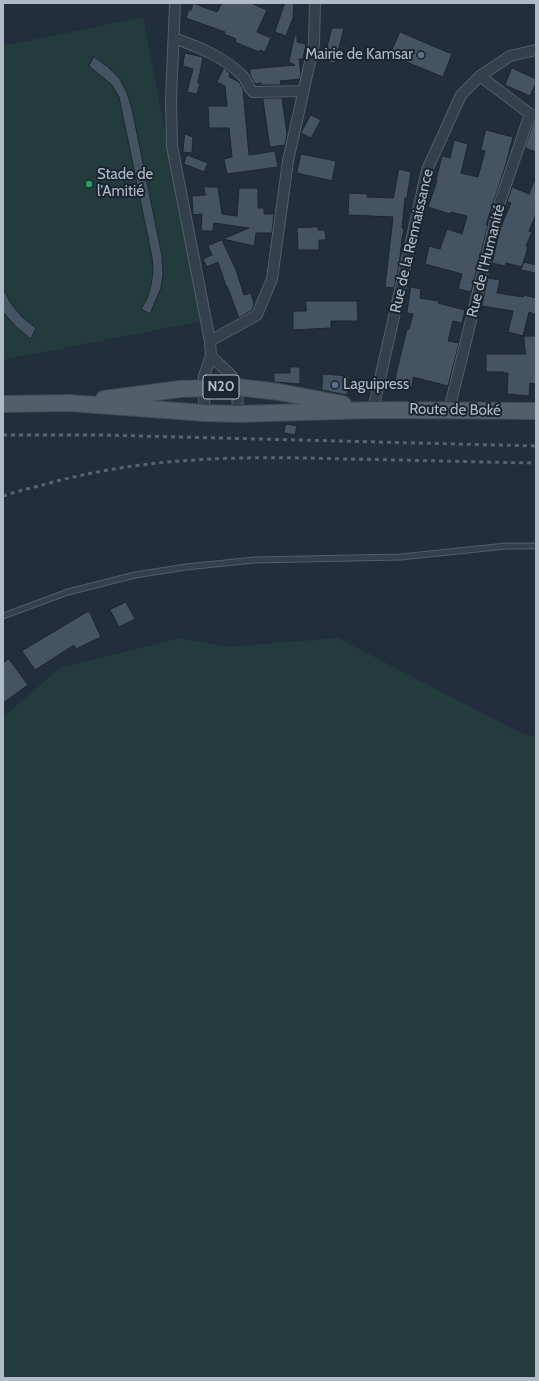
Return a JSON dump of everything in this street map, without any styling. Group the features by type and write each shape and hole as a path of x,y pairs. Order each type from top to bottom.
{"main road":[{"name":"N20","path":"69,403 203,388 237,387 279,392 373,410"},
{"name":"N20","path":"3,404 69,403 205,414 373,410"},
{"name":"Route de Boké","path":"373,410 536,411"}],"street":[{"path":"175,3 171,99 172,146 210,341 210,356 204,376 203,388 205,414"},
{"path":"210,341 257,315 272,279 288,161 314,44 315,3"},
{"path":"174,38 202,48 222,60 244,77 248,87 253,92 303,91"},
{"name":"Rue de la Rennaissance","path":"373,410 427,170 461,95 480,76 510,56 536,50"},
{"path":"480,76 533,115"},
{"name":"Rue de l'Humanité","path":"449,410 500,202 533,115"},
{"path":"210,356 231,375 237,387 238,414"}],"lane":[{"path":"3,616 68,592 135,575 186,567 255,560 401,557 506,546 536,546"}],"green space":[{"name":"Stade de l'Amitié","path":"143,17 202,321 3,360 3,46"},
{"path":"181,638 226,647 338,638 521,733 536,737 536,1378 3,1378 3,717 60,668"}],"building":[{"path":"193,3 217,12 222,3 251,3 267,10 257,32 271,38 265,52 260,50 259,52 235,42 236,39 224,34 225,32 186,18"},
{"path":"285,3 294,3 293,18 286,36 275,32"},
{"path":"332,28 344,28 335,63 324,61"},
{"name":"Mairie de Kamsar","path":"400,32 452,54 443,77 390,55"},
{"path":"295,35 297,35 297,42 306,44 303,59 299,59 301,74 300,79 280,81 281,85 262,85 261,83 255,84 250,75 250,69 295,65 289,62"},
{"path":"185,53 203,57 198,83 200,83 197,94 187,92 193,69 183,66"},
{"path":"94,57 108,67 120,79 127,93 132,109 162,256 163,274 161,288 150,314 141,309 147,299 151,285 153,272 152,257 119,97 112,85 89,66"},
{"path":"224,68 230,74 229,77 239,82 243,89 249,155 275,151 278,167 227,174 224,159 232,157 229,128 209,128 208,106 227,106 225,86 217,82"},
{"path":"512,68 536,79 536,83 530,96 505,85"},
{"path":"263,98 282,98 287,134 285,145 270,147"},
{"path":"311,115 321,120 311,138 301,133"},
{"path":"534,122 536,122 536,152 525,148"},
{"path":"486,130 513,137 506,164 486,225 488,225 471,292 458,289 462,274 425,264 429,246 440,249 447,229 462,234 467,216 451,212 450,214 428,207 437,181 442,156 450,158 454,140 468,144 461,173 478,177 485,151 481,150"},
{"path":"185,134 193,137 192,153 183,152"},
{"path":"301,154 336,161 332,181 297,173"},
{"path":"187,155 208,163 204,172 184,164"},
{"path":"399,169 411,172 407,198 405,198 402,228 404,229 399,266 394,288 385,287 393,217 348,215 349,193 367,194 367,197 393,198"},
{"path":"535,178 536,214 529,231 532,232 526,246 528,247 522,267 506,263 505,266 492,263 500,229 511,203 507,202 512,187 529,194"},
{"path":"204,187 218,187 222,214 237,216 239,188 258,188 258,208 264,208 264,214 274,214 272,233 256,233 254,246 223,239 249,228 214,223 213,231 201,231 202,214 193,215 192,196 205,195"},
{"path":"318,227 318,230 325,230 326,240 319,240 319,250 298,250 297,228"},
{"path":"222,240 236,270 244,295 251,293 254,304 252,310 239,318 218,262 207,267 203,259 212,255 208,246"},
{"path":"524,262 536,265 536,273 521,270"},
{"path":"488,278 500,280 497,293 523,297 524,295 536,298 536,315 529,312 523,336 508,332 513,311 482,306"},
{"path":"411,287 421,289 420,298 439,301 438,303 465,310 462,323 453,321 448,341 459,343 448,386 413,377 412,388 395,386 396,374 407,329 409,329 413,314 407,313"},
{"path":"3,288 10,302 22,317 36,328 31,339 16,327 3,312"},
{"path":"306,301 357,301 358,321 331,321 331,328 293,330 293,311 306,311"},
{"path":"524,336 536,336 536,384 530,383 529,396 507,394 508,373 486,372 486,354 525,354"},
{"path":"290,367 300,367 300,384 274,382 274,373 290,373"},
{"name":"Laguipress","path":"323,374 349,376 347,395 322,390"},
{"path":"286,424 297,426 295,435 284,433"},
{"path":"126,602 135,619 119,627 110,610"},
{"path":"89,611 101,637 76,649 74,645 35,670 22,651"},
{"path":"9,659 28,685 3,703 3,663"}],"railway":[{"path":"3,435 101,435 536,446"},
{"path":"3,496 84,475 121,468 195,460 232,458 308,458 536,463"}],"place":[{"name":"Mairie de Kamsar","path":"421,55"},
{"name":"Stade de l'Amitié","path":"89,184"},
{"name":"Laguipress","path":"335,385"}]}
